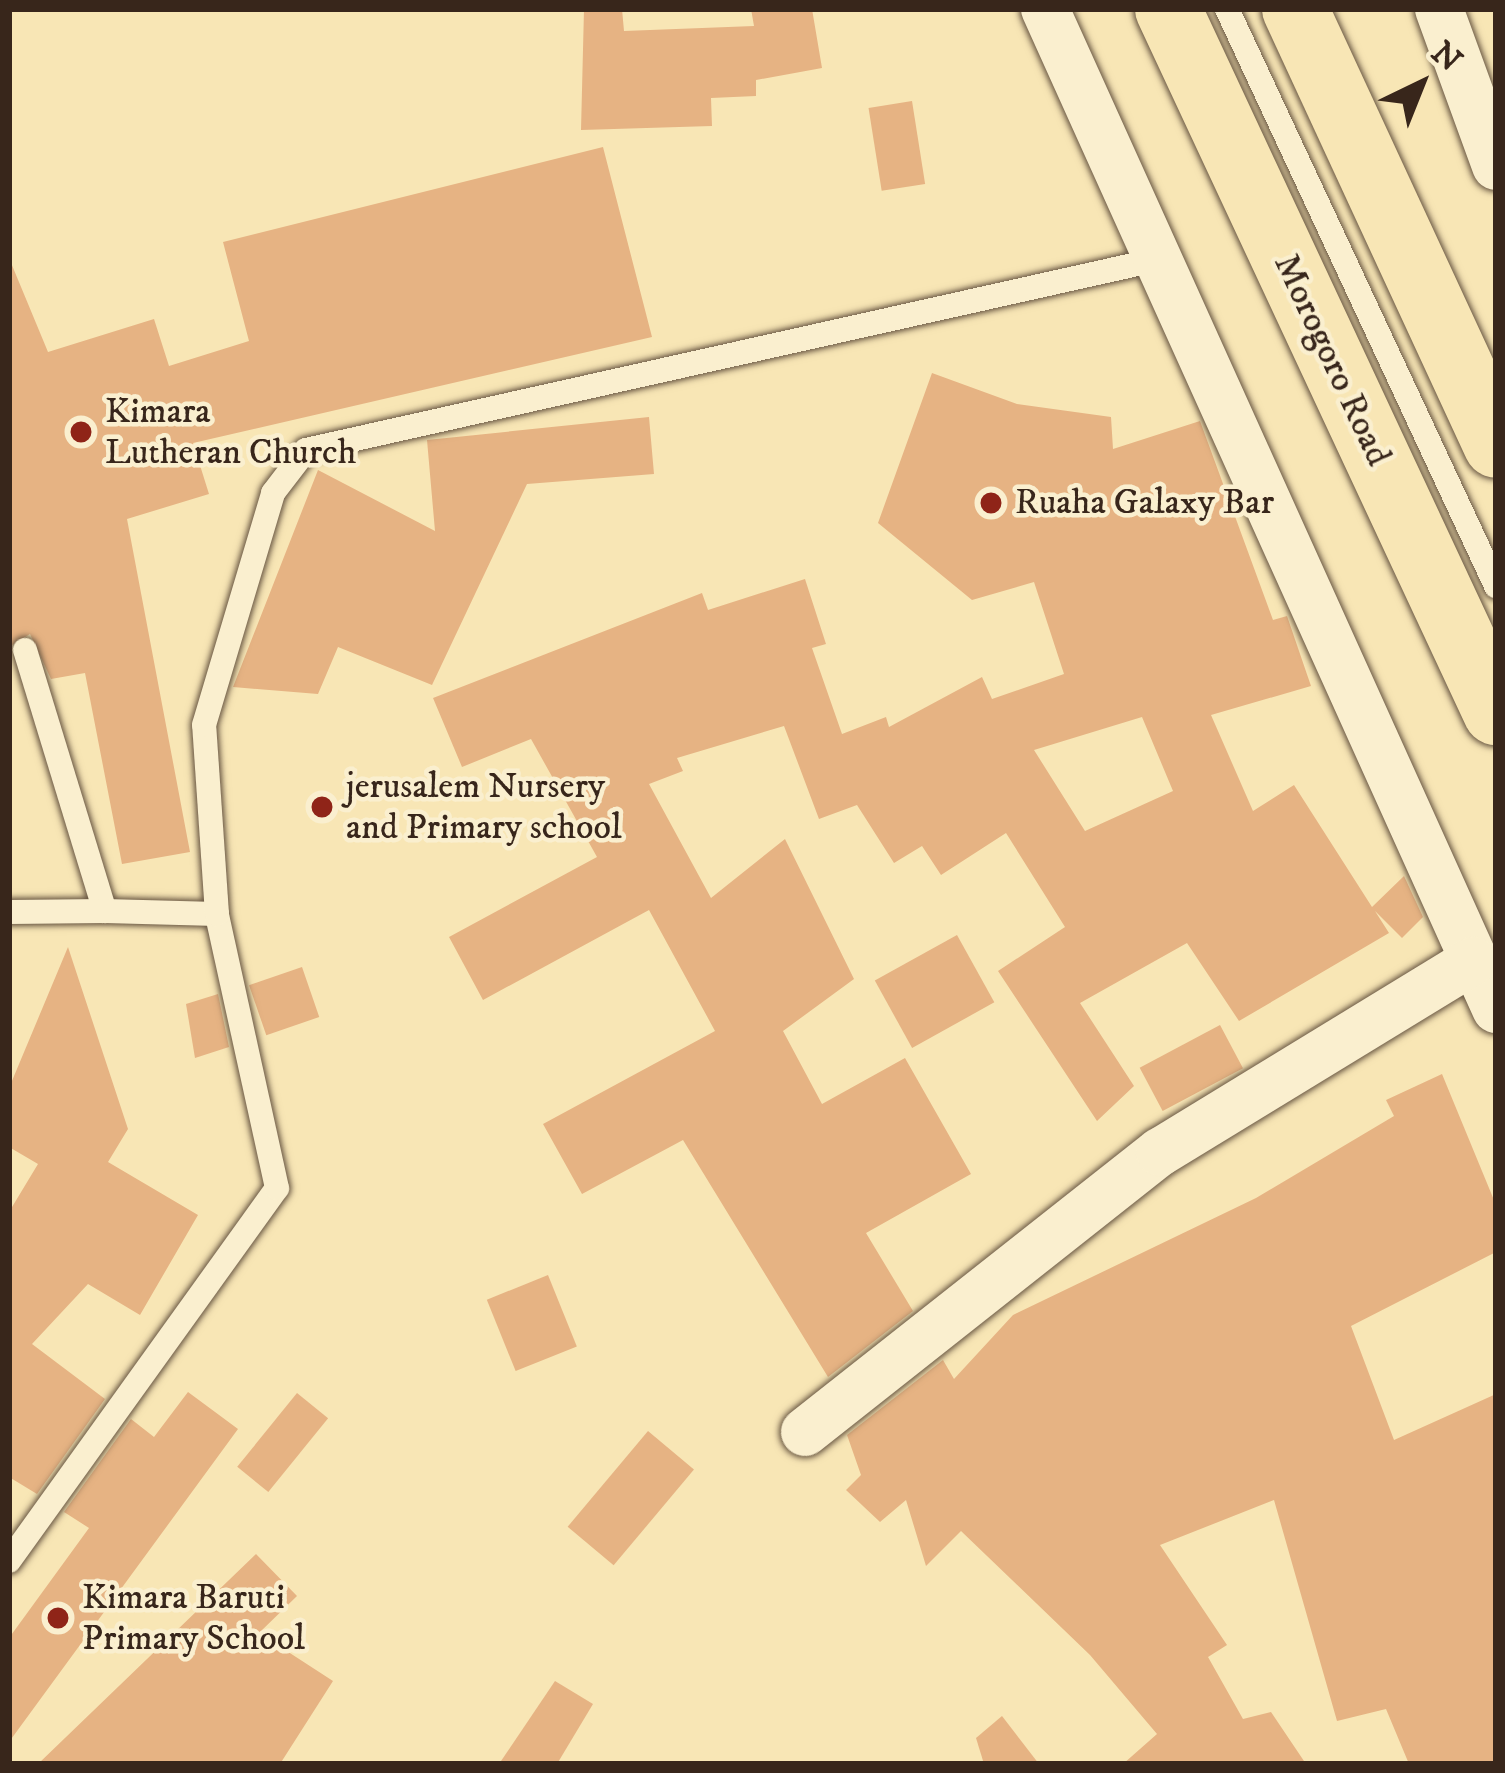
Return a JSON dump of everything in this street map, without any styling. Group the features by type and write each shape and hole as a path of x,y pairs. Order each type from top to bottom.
{"highway":[{"name":"Morogoro Road","path":"1168,9 1496,712"},
{"path":"1294,9 1496,445"}],"street":[{"path":"1045,9 1496,1009"},
{"path":"1439,9 1496,166"},
{"path":"805,1432 1160,1152 1473,961"}],"lane":[{"name":"Morogoro Road","path":"1227,9 1496,586"},
{"path":"9,1561 277,1188 217,914 204,725 273,493 306,450 1160,259"},
{"path":"25,650 105,911"},
{"path":"9,912 217,914"}],"building":[{"path":"584,9 622,9 624,31 754,26 751,9 812,9 822,68 756,80 756,96 711,98 712,126 581,130"},
{"path":"912,101 925,184 882,191 869,108"},
{"path":"603,147 652,337 193,443 209,494 127,519 190,852 122,864 85,673 51,679 30,634 9,647 9,258 48,352 154,319 169,366 249,341 223,242"},
{"path":"932,373 1017,404 1111,417 1113,449 1200,421 1273,620 1287,616 1311,686 1211,715 1253,811 1294,785 1372,907 1404,876 1423,917 1402,938 1375,911 1389,933 1239,1021 1187,943 1080,1003 1134,1086 1097,1121 998,971 1065,927 1006,833 941,875 922,846 894,863 857,805 819,819 784,726 677,758 683,771 649,784 711,898 785,839 854,979 783,1031 822,1104 905,1058 971,1174 866,1233 913,1311 828,1377 683,1140 582,1194 543,1124 715,1031 649,910 483,1000 449,937 597,857 531,739 462,767 433,698 702,593 708,610 805,579 826,644 812,648 842,734 886,717 889,727 982,677 992,699 1064,674 1034,582 972,600 878,523","holes":["1142,717 1173,791 1085,831 1034,750"]},
{"path":"649,417 654,474 527,484 432,685 338,647 318,694 233,687 318,470 435,531 427,440"},
{"path":"957,935 994,1002 912,1048 875,981"},
{"path":"68,947 128,1129 108,1162 198,1215 140,1315 88,1284 32,1344 105,1399 37,1494 9,1477 9,1212 38,1164 9,1147 9,1088"},
{"path":"302,967 319,1017 266,1035 249,985"},
{"path":"218,994 229,1047 195,1058 186,1004"},
{"path":"1220,1025 1243,1068 1163,1111 1140,1068"},
{"path":"1442,1074 1496,1205 1496,1252 1351,1326 1394,1440 1496,1394 1496,1764 1409,1764 1386,1709 1337,1721 1274,1500 1160,1545 1227,1645 1208,1657 1243,1719 1271,1712 1306,1764 1123,1764 1157,1734 1090,1655 961,1531 926,1566 906,1500 880,1522 846,1490 861,1475 847,1435 943,1360 954,1379 1013,1315 1256,1198 1394,1116 1386,1100"},
{"path":"548,1275 577,1346 516,1371 487,1300"},
{"path":"188,1392 238,1429 9,1742 9,1638 89,1528 64,1512 131,1419 154,1437"},
{"path":"297,1393 328,1418 268,1492 237,1467"},
{"path":"648,1431 694,1470 614,1565 568,1527"},
{"path":"256,1554 297,1596 259,1633 333,1681 280,1764 38,1764"},
{"path":"555,1681 593,1704 557,1764 499,1764"},
{"path":"1002,1716 1039,1764 984,1764 976,1738"}],"place":[{"name":"Kimara Lutheran Church","path":"81,432"},
{"name":"Ruaha Galaxy Bar","path":"991,503"},
{"name":"jerusalem Nursery and Primary school","path":"322,807"},
{"name":"Kimara Baruti Primary School","path":"58,1618"}]}
